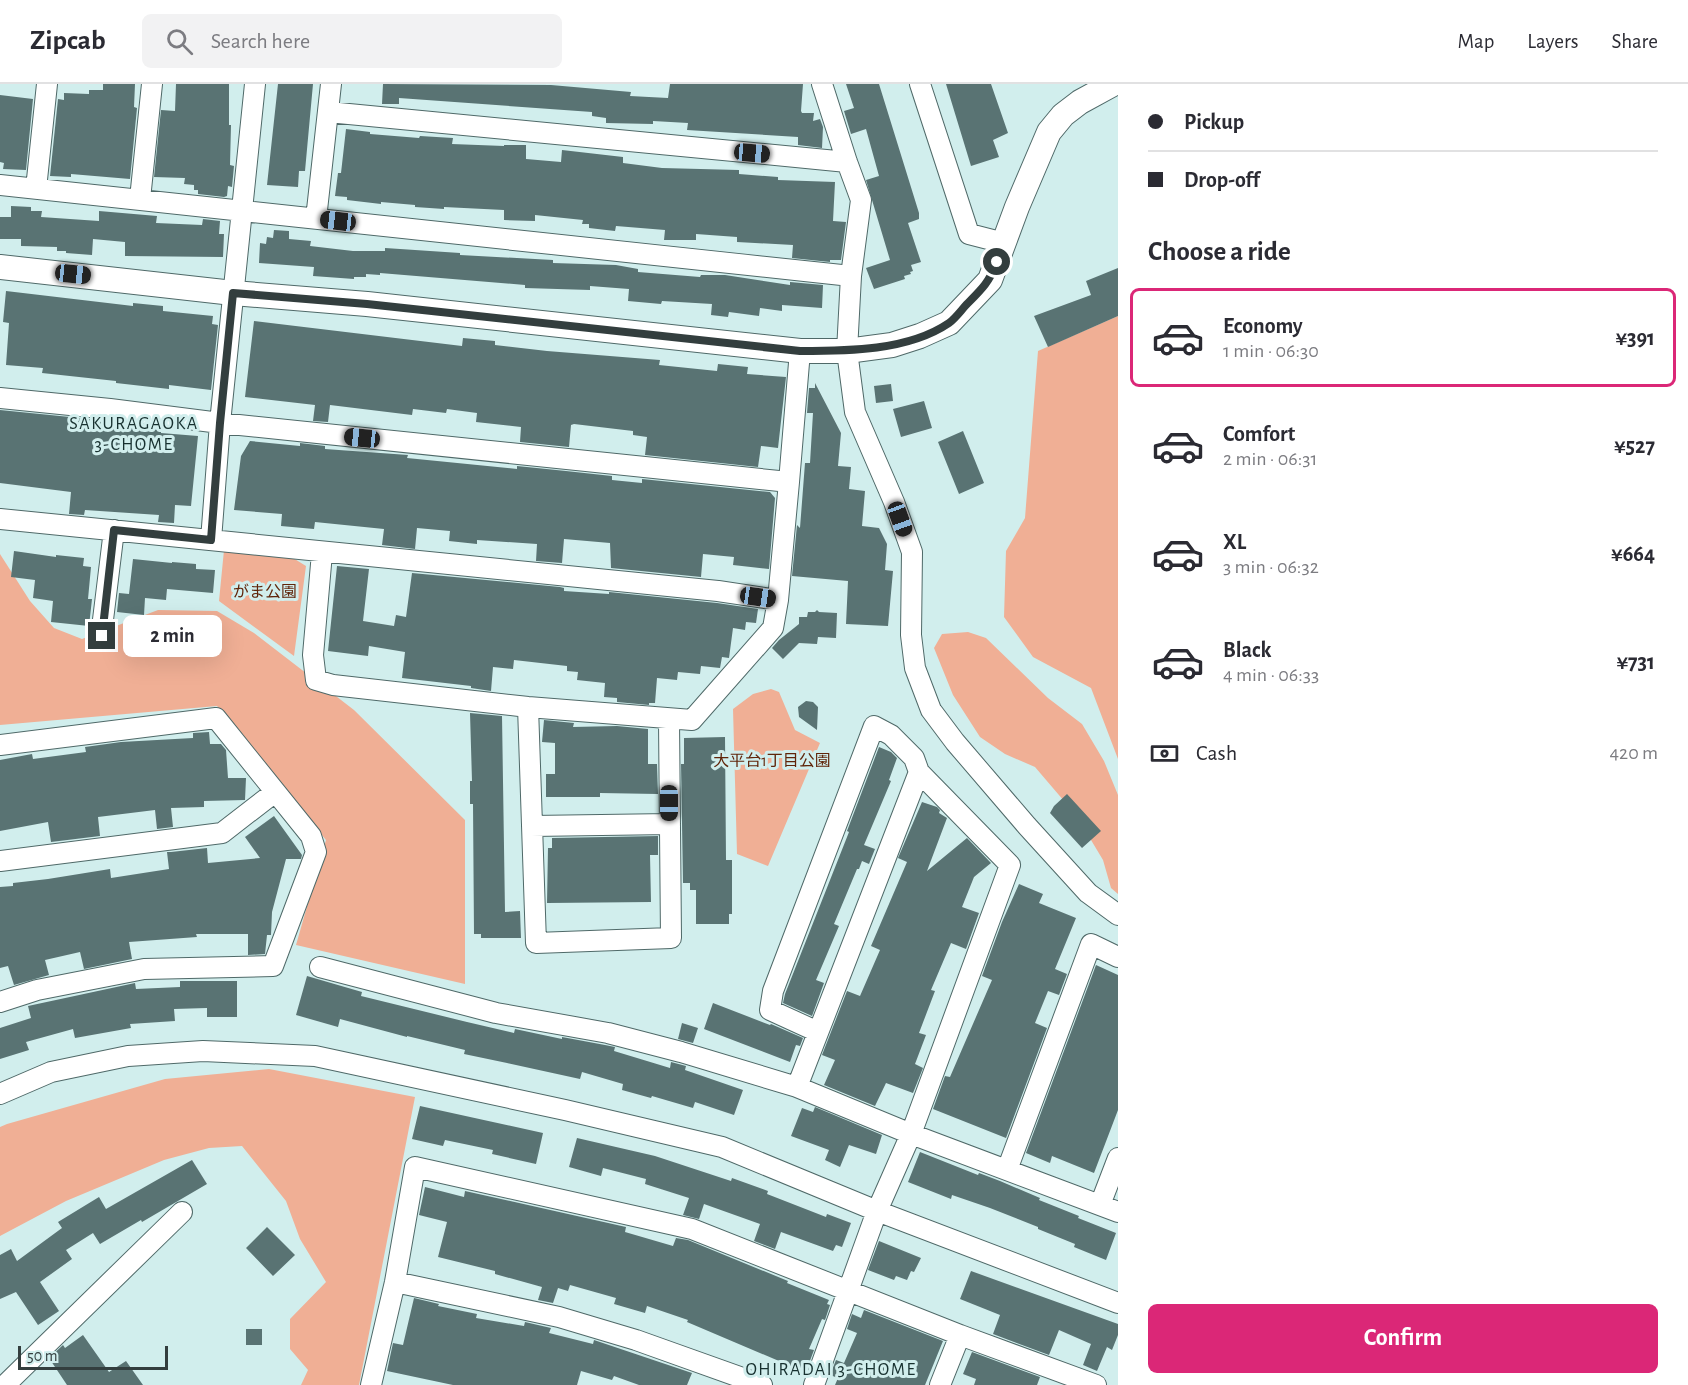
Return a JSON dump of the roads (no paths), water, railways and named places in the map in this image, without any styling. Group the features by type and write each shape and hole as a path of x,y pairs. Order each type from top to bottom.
{"street":[{"path":"36,189 47,84"},
{"path":"140,199 152,84"},
{"path":"211,540 220,423 255,84"},
{"path":"316,219 331,84"},
{"path":"822,84 861,200 851,276 848,351 855,412 894,502 912,552 911,635 915,668 931,710 1006,801 1088,893 1118,915"},
{"path":"920,84 969,234 1004,243"},
{"path":"0,267 800,351 848,351 892,345 949,323 990,280 1049,132 1063,115 1080,102 1113,84"},
{"path":"328,112 847,162"},
{"path":"0,185 851,276"},
{"path":"322,553 313,655 316,680 333,686 528,707 669,720 692,720 773,628 778,600 800,351"},
{"path":"0,398 789,482"},
{"path":"0,519 706,590 778,600"},
{"path":"102,636 114,530"},
{"path":"528,707 536,943 671,938 669,720"},
{"path":"0,745 216,718 311,836 316,852 273,966 144,969 37,990 0,1002"},
{"path":"814,1385 877,1211 911,1134 1010,865 919,772 914,758 891,735 874,726 773,992 770,1010 818,1032"},
{"path":"797,1087 919,772"},
{"path":"0,861 222,833 275,792"},
{"path":"532,826 670,824"},
{"path":"1007,1170 1091,944 1118,957"},
{"path":"320,967 496,1013 608,1034 681,1052 797,1087 911,1134 1109,1208 1118,1158"},
{"path":"0,1094 51,1072 128,1056 202,1051 315,1056 566,1110 722,1147 877,1211 1118,1303"},
{"path":"371,1385 394,1282 415,1167 692,1229 848,1292 1096,1385"},
{"path":"5,1385 182,1212"},
{"path":"394,1282 559,1317 636,1340 762,1385"},
{"path":"940,1385 960,1335"}],"district":[{"name":"SAKURAGAOKA 3-CHOME","path":"134,433"},
{"name":"OHIRADAI 3-CHOME","path":"831,1369"}],"park label":[{"name":"がま公園","path":"265,591"},
{"name":"大平台1丁目公園","path":"772,760"}]}
